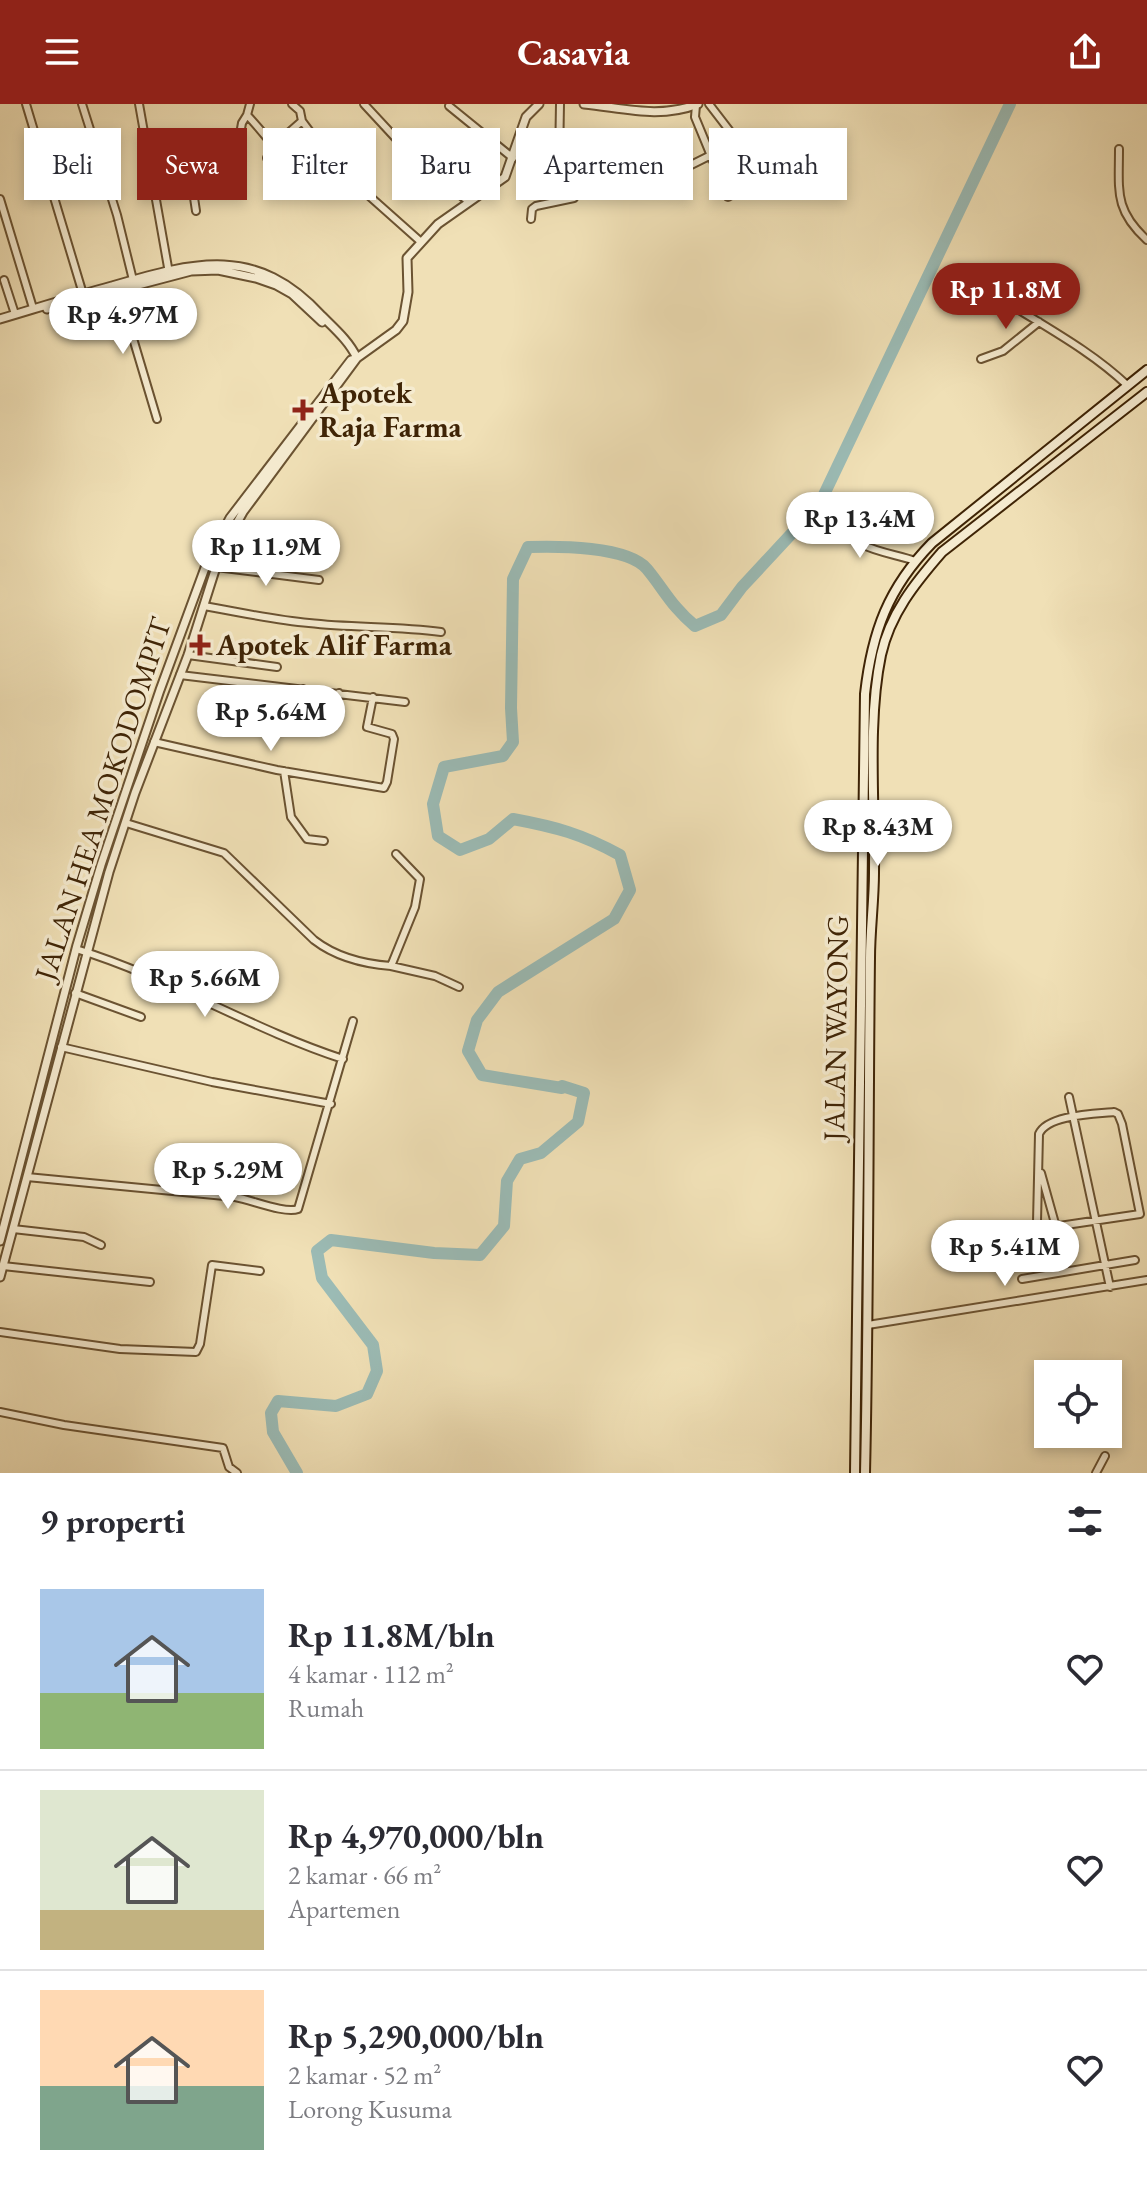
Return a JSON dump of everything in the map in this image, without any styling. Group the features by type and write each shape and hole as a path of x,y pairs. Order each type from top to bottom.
{"main road":[{"name":"JALAN WAYONG","path":"855,1473 865,694 871,647 903,576 940,535 1147,370"},
{"name":"JALAN WAYONG","path":"865,1473 875,724 884,647 904,599 917,579 942,552 1147,392"}],"street":[{"path":"26,104 83,294"},
{"path":"82,104 117,215 133,280"},
{"path":"139,104 144,128"},
{"path":"241,128 250,104"},
{"path":"292,104 300,111 302,121 357,186 421,242"},
{"path":"364,104 392,133"},
{"path":"531,219 532,209 536,206 574,198 559,162 560,104"},
{"path":"584,104 654,113 691,105 709,150"},
{"path":"709,104 727,128"},
{"path":"3,320 33,308 118,287 133,280 169,273 218,270 256,278 292,294 357,358 396,330 403,321 407,306 407,258 438,224 505,177 520,130 535,105"},
{"path":"449,106 513,158"},
{"path":"247,115 263,132"},
{"path":"294,128 302,121"},
{"path":"275,145 280,158 296,178 271,167 267,158 275,145"},
{"path":"1119,149 1119,189 1123,212 1130,224 1147,240"},
{"path":"0,199 33,308"},
{"path":"157,200 169,273"},
{"path":"194,200 196,211"},
{"path":"959,269 985,290 1096,357 1127,385"},
{"path":"3,320 169,273"},
{"path":"4,280 15,314"},
{"path":"118,287 157,419"},
{"path":"981,359 1003,351 1039,322"},
{"name":"JALAN HEA MOKODOMPIT","path":"0,1277 86,952 135,793 188,655 216,567 243,512 357,358"},
{"name":"JALAN HEA MOKODOMPIT","path":"0,1241 76,949 126,790 195,592 230,518 351,360 357,358"},
{"path":"843,521 847,532 865,546 915,561"},
{"path":"216,567 319,580"},
{"path":"204,606 307,623 441,632"},
{"path":"188,655 277,667"},
{"path":"180,675 405,702"},
{"path":"263,707 267,686"},
{"path":"298,720 303,689"},
{"path":"332,725 339,693"},
{"path":"154,742 284,771 384,788 394,739 392,734 367,727 373,697"},
{"path":"148,726 159,730"},
{"path":"284,771 291,817 307,839 324,841"},
{"path":"126,790 135,793"},
{"path":"126,823 224,853 324,948 352,959 435,976 459,987"},
{"path":"391,966 415,907 420,883 416,873 396,854"},
{"path":"76,949 126,966 201,1001 343,1059"},
{"path":"75,993 141,1017"},
{"path":"27,1177 235,1197 293,1212 301,1205 353,1021"},
{"path":"61,1047 212,1082 331,1104"},
{"path":"1069,1097 1113,1286"},
{"path":"1118,1114 1141,1211 1138,1214 1042,1229 1037,1225 1039,1134 1045,1126 1075,1117 1118,1114"},
{"path":"29,1134 39,1136"},
{"path":"1039,1167 1056,1227"},
{"path":"13,1229 84,1237 101,1245"},
{"path":"1022,1279 1135,1260"},
{"path":"0,1332 120,1349 196,1352 200,1344 212,1266 216,1264 260,1271"},
{"path":"3,1266 150,1282"},
{"path":"868,1325 1147,1280"},
{"path":"0,1412 64,1425 223,1448 229,1467 237,1473"},
{"path":"1096,1473 1105,1456"}],"waterway":[{"path":"297,1473 273,1432 271,1413 278,1401 336,1406 367,1394 377,1371 373,1345 322,1278 317,1251 331,1240 434,1253 480,1255 504,1226 507,1181 520,1159 541,1153 578,1122 584,1093 562,1086 482,1075 468,1051 477,1020 498,992 614,919 630,890 620,855 568,832 513,819 489,839 460,850 438,836 433,804 444,767 503,756 513,742 513,579 528,547 591,549 624,556 638,561 647,569 674,605 695,626 721,615 742,587 820,503 1010,104"}],"place":[{"name":"Apotek Raja Farma","path":"303,410"},
{"name":"Apotek Alif Farma","path":"200,645"}]}
